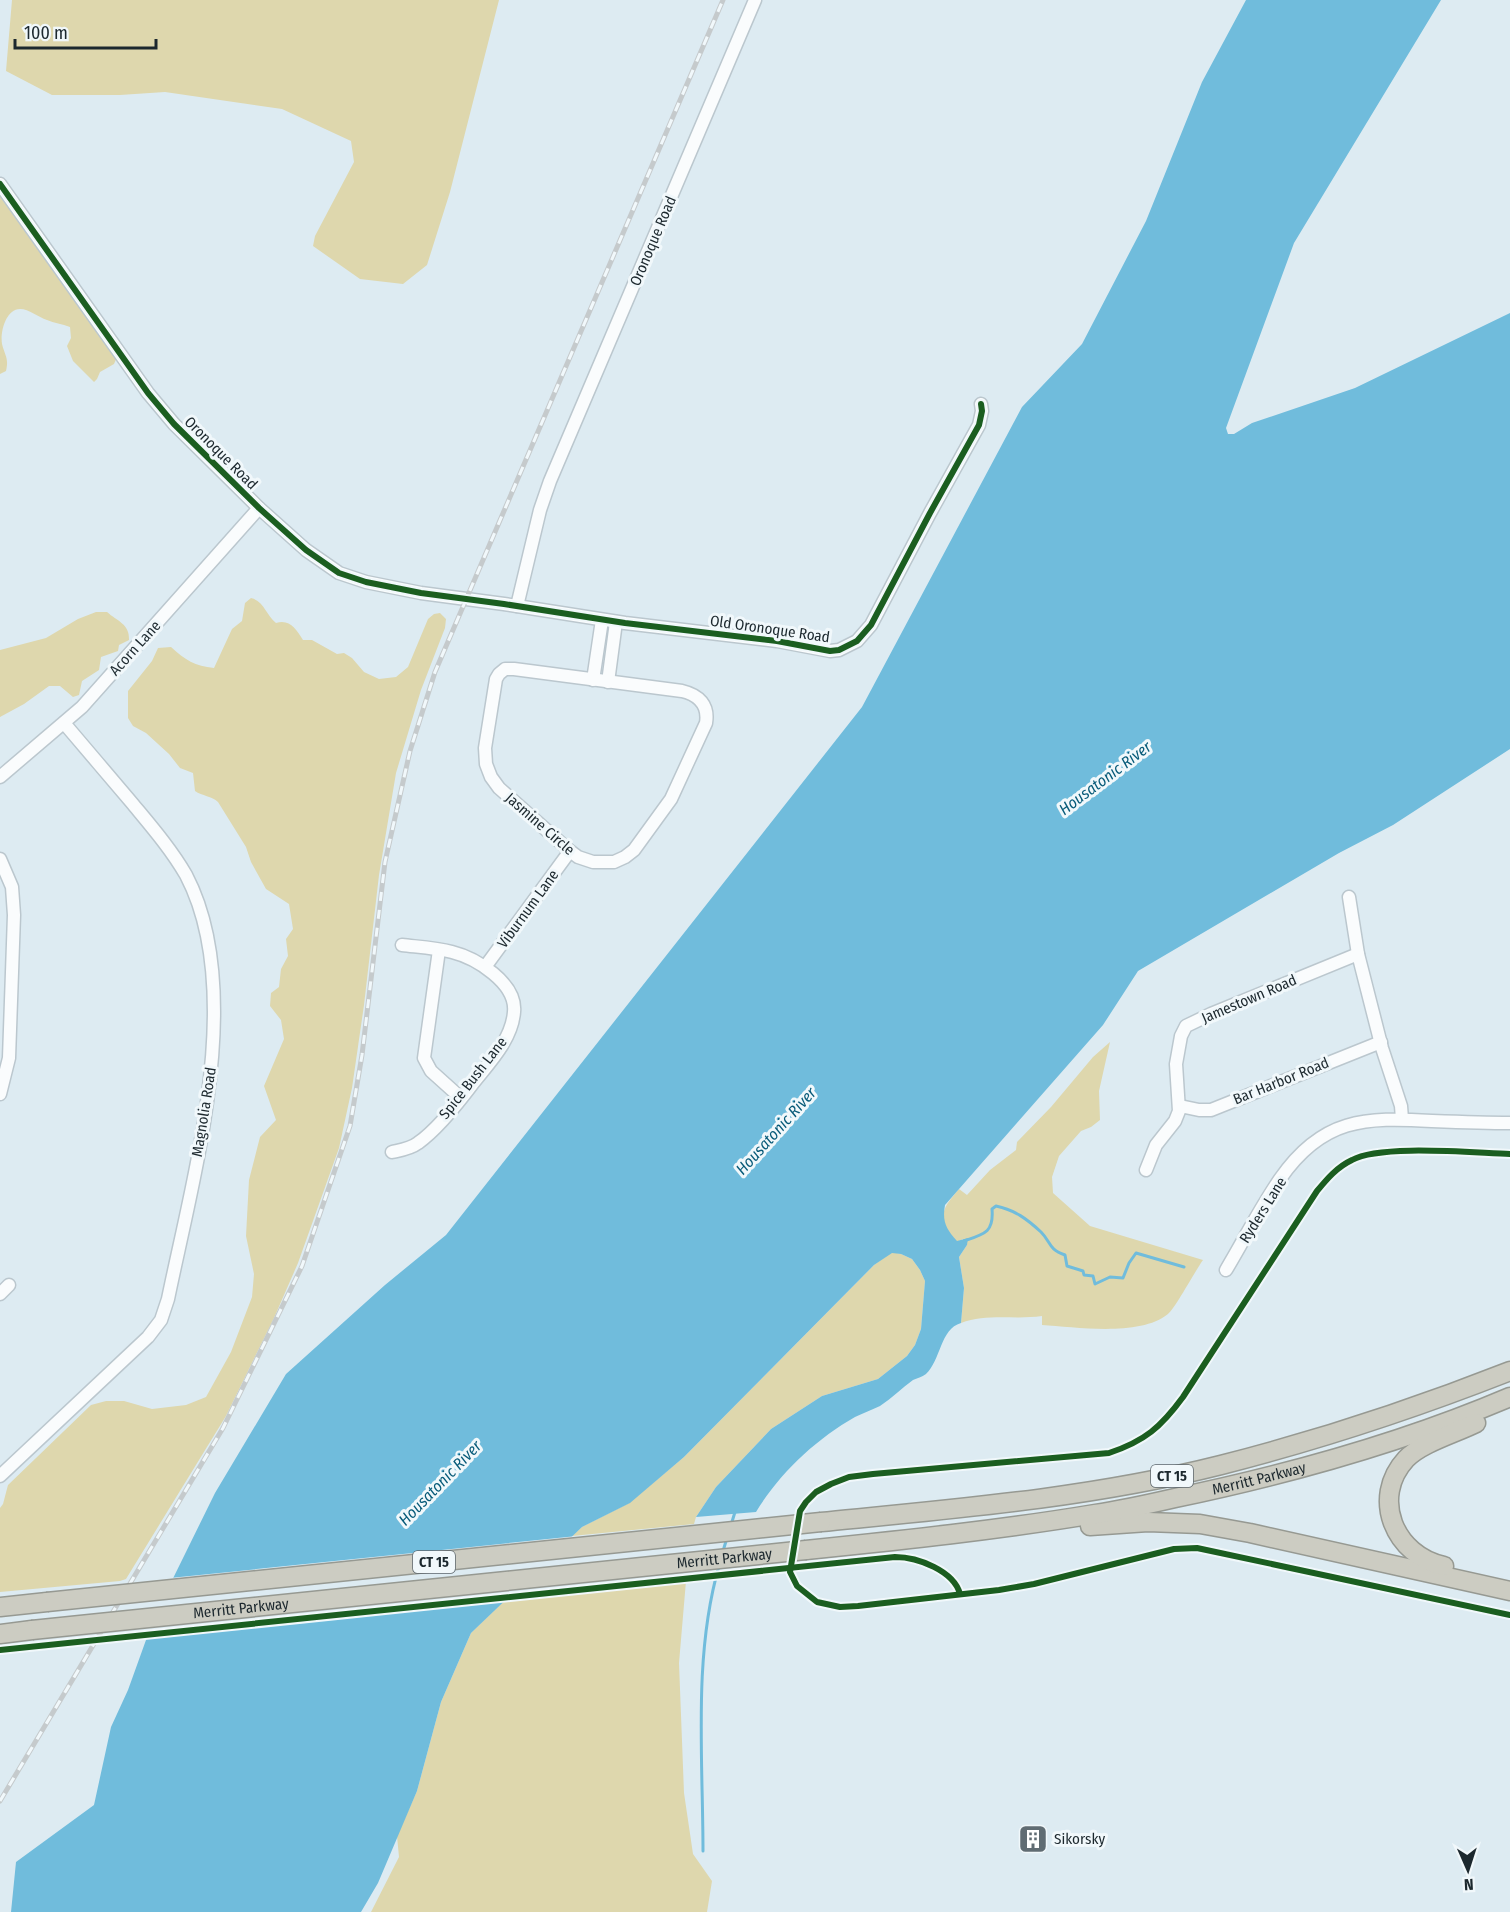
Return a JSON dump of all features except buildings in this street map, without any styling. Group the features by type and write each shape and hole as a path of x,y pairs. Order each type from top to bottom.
{"highway":[{"name":"Merritt Parkway","path":"0,1607 821,1522 1084,1491 1220,1465 1348,1428 1510,1371"},
{"name":"Merritt Parkway","path":"0,1634 806,1550 984,1530 1097,1514 1286,1473 1362,1452 1439,1425 1510,1396"},
{"path":"1510,1405 1408,1457 1389,1488 1389,1499 1392,1520 1402,1541 1412,1552 1436,1565 1510,1581"},
{"path":"984,1530 1002,1534 1018,1534 1119,1523 1200,1524 1510,1591"}],"street":[{"name":"Oronoque Road","path":"0,184 156,402 183,434 306,550 339,573 366,582 516,606 550,482 755,0"},
{"name":"Old Oronoque Road","path":"516,606 616,622 767,639 830,651 839,650 857,641 872,625 880,612 914,544 971,442 981,418 981,404"},
{"name":"Acorn Lane","path":"0,777 91,698 259,508"},
{"path":"593,680 602,620"},
{"path":"608,682 616,622"},
{"name":"Jasmine Circle","path":"514,669 608,682 693,694 704,705 706,723 672,799 630,854 619,860 601,864 585,860 570,851 499,788 488,771 486,748 496,679 503,670 514,669"},
{"name":"Magnolia Road","path":"0,1476 148,1337 161,1320 168,1299 202,1132 212,1067 211,961 204,924 194,892 178,861 159,835 64,723"},
{"name":"Viburnum Lane","path":"485,967 570,851"},
{"path":"0,859 12,887 14,915 9,1058 0,1094"},
{"path":"1349,897 1358,954 1381,1042 1401,1106 1402,1119"},
{"name":"Spice Bush Lane","path":"392,1152 411,1147 419,1142 461,1098 501,1047 508,1034 515,1011 509,992 485,967 454,953 402,945"},
{"path":"439,950 424,1058 431,1071 461,1098"},
{"name":"Jamestown Road","path":"1180,1106 1176,1064 1181,1036 1186,1026 1358,954"},
{"name":"Bar Harbor Road","path":"1180,1106 1211,1110 1381,1042"},
{"path":"1146,1170 1156,1145 1175,1121 1180,1106"},
{"name":"Ryders Lane","path":"1226,1269 1281,1178 1318,1139 1333,1130 1356,1122 1402,1119 1510,1123"}],"shaded area":[{"path":"12,0 499,0 450,192 427,265 403,284 360,279 313,246 315,236 354,162 351,141 282,109 165,92 120,95 52,95 6,71"},
{"path":"0,193 117,357 114,364 100,372 94,382 73,361 67,346 71,338 70,327 20,309 11,313 3,328 2,344 7,363 6,371 0,374"},
{"path":"251,598 262,605 276,623 289,624 303,640 312,640 337,654 344,653 352,658 364,672 379,679 396,677 408,667 428,619 440,613 446,619 445,628 421,690 396,773 379,875 352,1088 339,1148 298,1263 226,1416 126,1579 0,1592 0,1508 8,1485 91,1405 106,1401 124,1401 152,1409 186,1405 206,1397 231,1352 252,1297 254,1274 246,1236 249,1180 260,1137 276,1120 264,1086 284,1039 281,1020 270,1006 271,993 279,987 281,969 288,956 286,939 293,929 289,904 266,889 251,862 246,847 218,802 195,791 193,773 180,768 169,754 146,733 133,726 128,718 128,691 152,661 158,648 171,647 191,662 214,668 232,629 242,621 245,603"},
{"path":"96,612 107,612 122,623 127,630 129,640 119,645 118,651 101,657 99,670 82,681 79,695 73,697 60,686 49,686 24,704 0,717 0,650 46,638 78,619"},
{"path":"1110,1042 1099,1091 1100,1120 1081,1131 1059,1156 1052,1177 1053,1193 1090,1226 1203,1260 1168,1314 1141,1326 1107,1329 1042,1325 1042,1316 991,1317 961,1323 964,1288 959,1257 967,1245 963,1239 957,1242 946,1227 943,1214 948,1203 959,1189 967,1195 990,1170 1016,1150 1017,1142 1051,1107 1093,1057"},
{"path":"892,1252 912,1259 925,1281 921,1329 915,1345 907,1356 878,1379 822,1396 771,1429 716,1487 696,1517 694,1524 572,1536 582,1527 629,1503 684,1457 874,1265"},
{"path":"686,1581 679,1663 684,1793 693,1854 712,1881 707,1912 371,1912 399,1857 397,1836 417,1791 441,1702 471,1633 504,1601"}],"water":[{"name":"Housatonic River","path":"1246,0 1441,0 1294,243 1226,428 1228,434 1234,434 1252,423 1355,388 1510,313 1510,749 1393,825 1339,853 1138,971 1103,1025 945,1205 944,1216 950,1233 957,1241 968,1238 967,1245 959,1257 964,1288 961,1323 949,1332 926,1374 913,1380 880,1406 855,1417 826,1436 787,1471 756,1512 696,1517 716,1487 771,1429 822,1396 878,1379 907,1356 915,1345 921,1329 925,1281 912,1259 892,1253 874,1265 684,1457 630,1503 582,1527 471,1633 441,1702 417,1791 378,1883 361,1912 11,1912 16,1862 94,1805 111,1727 128,1690 155,1615 215,1493 286,1374 385,1285 446,1235 862,707 1022,407 1082,344 1146,221 1202,82"}],"pier":[{"path":"577,1536 510,1599 144,1637 152,1614 170,1578"}],"waterway":[{"path":"964,1241 987,1231 991,1223 992,1209 996,1206 1015,1213 1031,1223 1053,1248 1065,1255 1067,1266 1083,1271 1084,1275 1093,1276 1095,1284 1110,1277 1123,1278 1136,1253 1184,1267"},
{"path":"731,1525 735,1512"},
{"path":"723,1551 727,1538"},
{"path":"703,1851 701,1744 703,1671 711,1600 719,1566"}],"railway":[{"path":"0,1801 223,1428 302,1266 350,1126 362,1055 385,862 410,751 435,672 723,0"}],"cycle path":[{"path":"0,184 148,393 174,424 259,508 306,550 339,573 366,582 421,593 625,623 777,641 830,651 839,650 857,641 871,625 979,425 981,404"},
{"path":"1510,1154 1405,1151 1365,1155 1352,1160 1342,1166 1317,1191 1183,1397 1151,1432 1109,1453 849,1477 816,1492 800,1511 790,1572 797,1586 817,1602 840,1607 858,1606 999,1590 1034,1584 1174,1549 1197,1548 1510,1615"},
{"path":"0,1650 895,1557 924,1563 943,1572 951,1579 960,1594"}],"place":[{"name":"Sikorsky","path":"1033,1839"}]}
